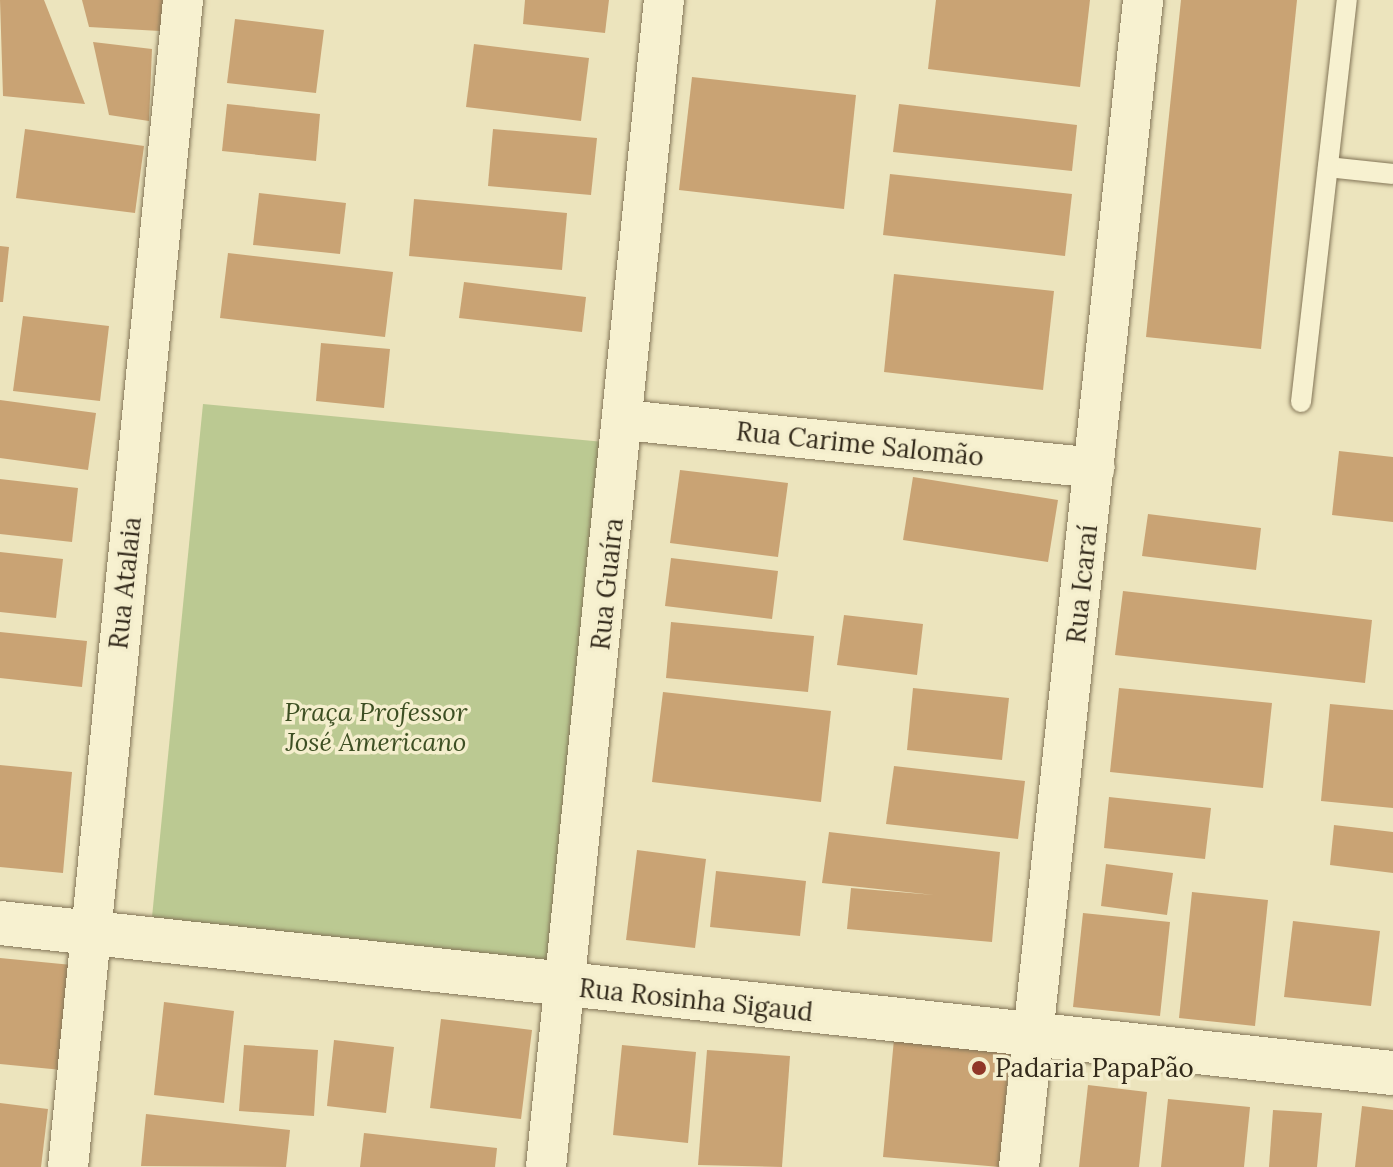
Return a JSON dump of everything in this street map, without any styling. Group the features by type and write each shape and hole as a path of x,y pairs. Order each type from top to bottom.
{"street":[{"name":"Rua Atalaia","path":"68,1167 183,0"},
{"name":"Rua Guaíra","path":"546,1167 624,420 664,0"},
{"name":"Rua Icaraí","path":"1019,1167 1143,0"},
{"name":"Rua Carime Salomão","path":"624,420 1095,468"},
{"name":"Rua Rosinha Sigaud","path":"0,923 1393,1073"}],"lane":[{"path":"1301,402 1347,0"},
{"path":"1328,167 1393,174"}],"green space":[{"name":"Praça Professor José Americano","path":"203,404 604,442 560,966 152,917"}],"building":[{"path":"0,0 44,0 85,104 3,96"},
{"path":"82,0 163,0 160,31 89,27"},
{"path":"525,0 609,0 605,33 523,24"},
{"path":"936,0 1090,0 1080,87 928,69"},
{"path":"1181,0 1297,0 1261,349 1146,337"},
{"path":"235,19 324,30 316,93 227,83"},
{"path":"93,42 152,49 149,121 109,115"},
{"path":"474,44 589,58 581,121 466,107"},
{"path":"692,77 856,95 844,209 679,190"},
{"path":"227,104 320,114 316,161 222,151"},
{"path":"899,104 1077,125 1072,171 893,152"},
{"path":"25,129 144,146 135,213 16,198"},
{"path":"493,129 597,138 591,195 488,186"},
{"path":"890,174 1072,194 1065,256 883,235"},
{"path":"259,193 346,203 340,254 253,245"},
{"path":"414,199 567,213 562,270 409,256"},
{"path":"0,246 9,247 3,302 0,302"},
{"path":"228,253 393,272 385,337 220,318"},
{"path":"894,274 1054,291 1043,390 884,372"},
{"path":"464,282 586,297 582,332 459,318"},
{"path":"23,316 109,326 100,401 13,391"},
{"path":"321,343 390,349 384,408 316,401"},
{"path":"0,400 96,413 88,470 0,458"},
{"path":"1339,451 1393,457 1393,522 1332,515"},
{"path":"680,470 788,483 778,557 670,543"},
{"path":"913,477 1058,500 1048,562 903,540"},
{"path":"0,479 78,488 72,542 0,534"},
{"path":"1148,514 1261,528 1256,570 1142,556"},
{"path":"0,552 63,559 56,618 0,612"},
{"path":"671,558 778,571 772,619 665,606"},
{"path":"1123,591 1372,620 1365,683 1115,655"},
{"path":"844,615 923,624 917,675 837,665"},
{"path":"671,622 814,636 808,692 666,678"},
{"path":"0,632 87,641 82,687 0,678"},
{"path":"913,688 1009,698 1002,760 907,750"},
{"path":"1119,688 1272,703 1263,788 1110,772"},
{"path":"663,692 831,711 821,802 652,782"},
{"path":"1330,704 1393,710 1393,808 1321,801"},
{"path":"0,765 72,772 63,873 0,867"},
{"path":"894,766 1025,781 1018,839 886,824"},
{"path":"1109,797 1211,808 1205,859 1104,848"},
{"path":"1334,825 1393,832 1393,873 1330,865"},
{"path":"829,832 1000,852 992,942 847,929 851,888 934,895 822,883"},
{"path":"637,850 706,859 695,948 626,940"},
{"path":"1106,864 1173,873 1167,915 1101,906"},
{"path":"716,871 806,881 800,936 710,927"},
{"path":"1192,892 1268,900 1255,1026 1179,1018"},
{"path":"1083,913 1170,922 1160,1016 1073,1007"},
{"path":"1293,921 1380,931 1371,1006 1284,997"},
{"path":"0,958 72,965 62,1070 0,1064"},
{"path":"164,1002 234,1011 224,1103 154,1095"},
{"path":"441,1019 532,1030 521,1119 430,1108"},
{"path":"894,1039 1010,1051 1000,1167 883,1157"},
{"path":"334,1040 394,1047 386,1113 327,1106"},
{"path":"244,1045 318,1050 314,1116 239,1111"},
{"path":"622,1045 696,1052 688,1143 613,1135"},
{"path":"707,1050 790,1056 782,1167 698,1165"},
{"path":"1088,1085 1147,1092 1139,1167 1079,1167"},
{"path":"1168,1099 1250,1107 1244,1167 1161,1167"},
{"path":"0,1103 48,1109 41,1167 0,1167"},
{"path":"1362,1106 1393,1110 1393,1167 1355,1167"},
{"path":"1273,1110 1322,1113 1317,1167 1269,1167"},
{"path":"146,1114 290,1130 286,1167 141,1166"},
{"path":"364,1133 497,1148 495,1167 360,1167"}],"place":[{"name":"Padaria PapaPão","path":"979,1068"}]}
